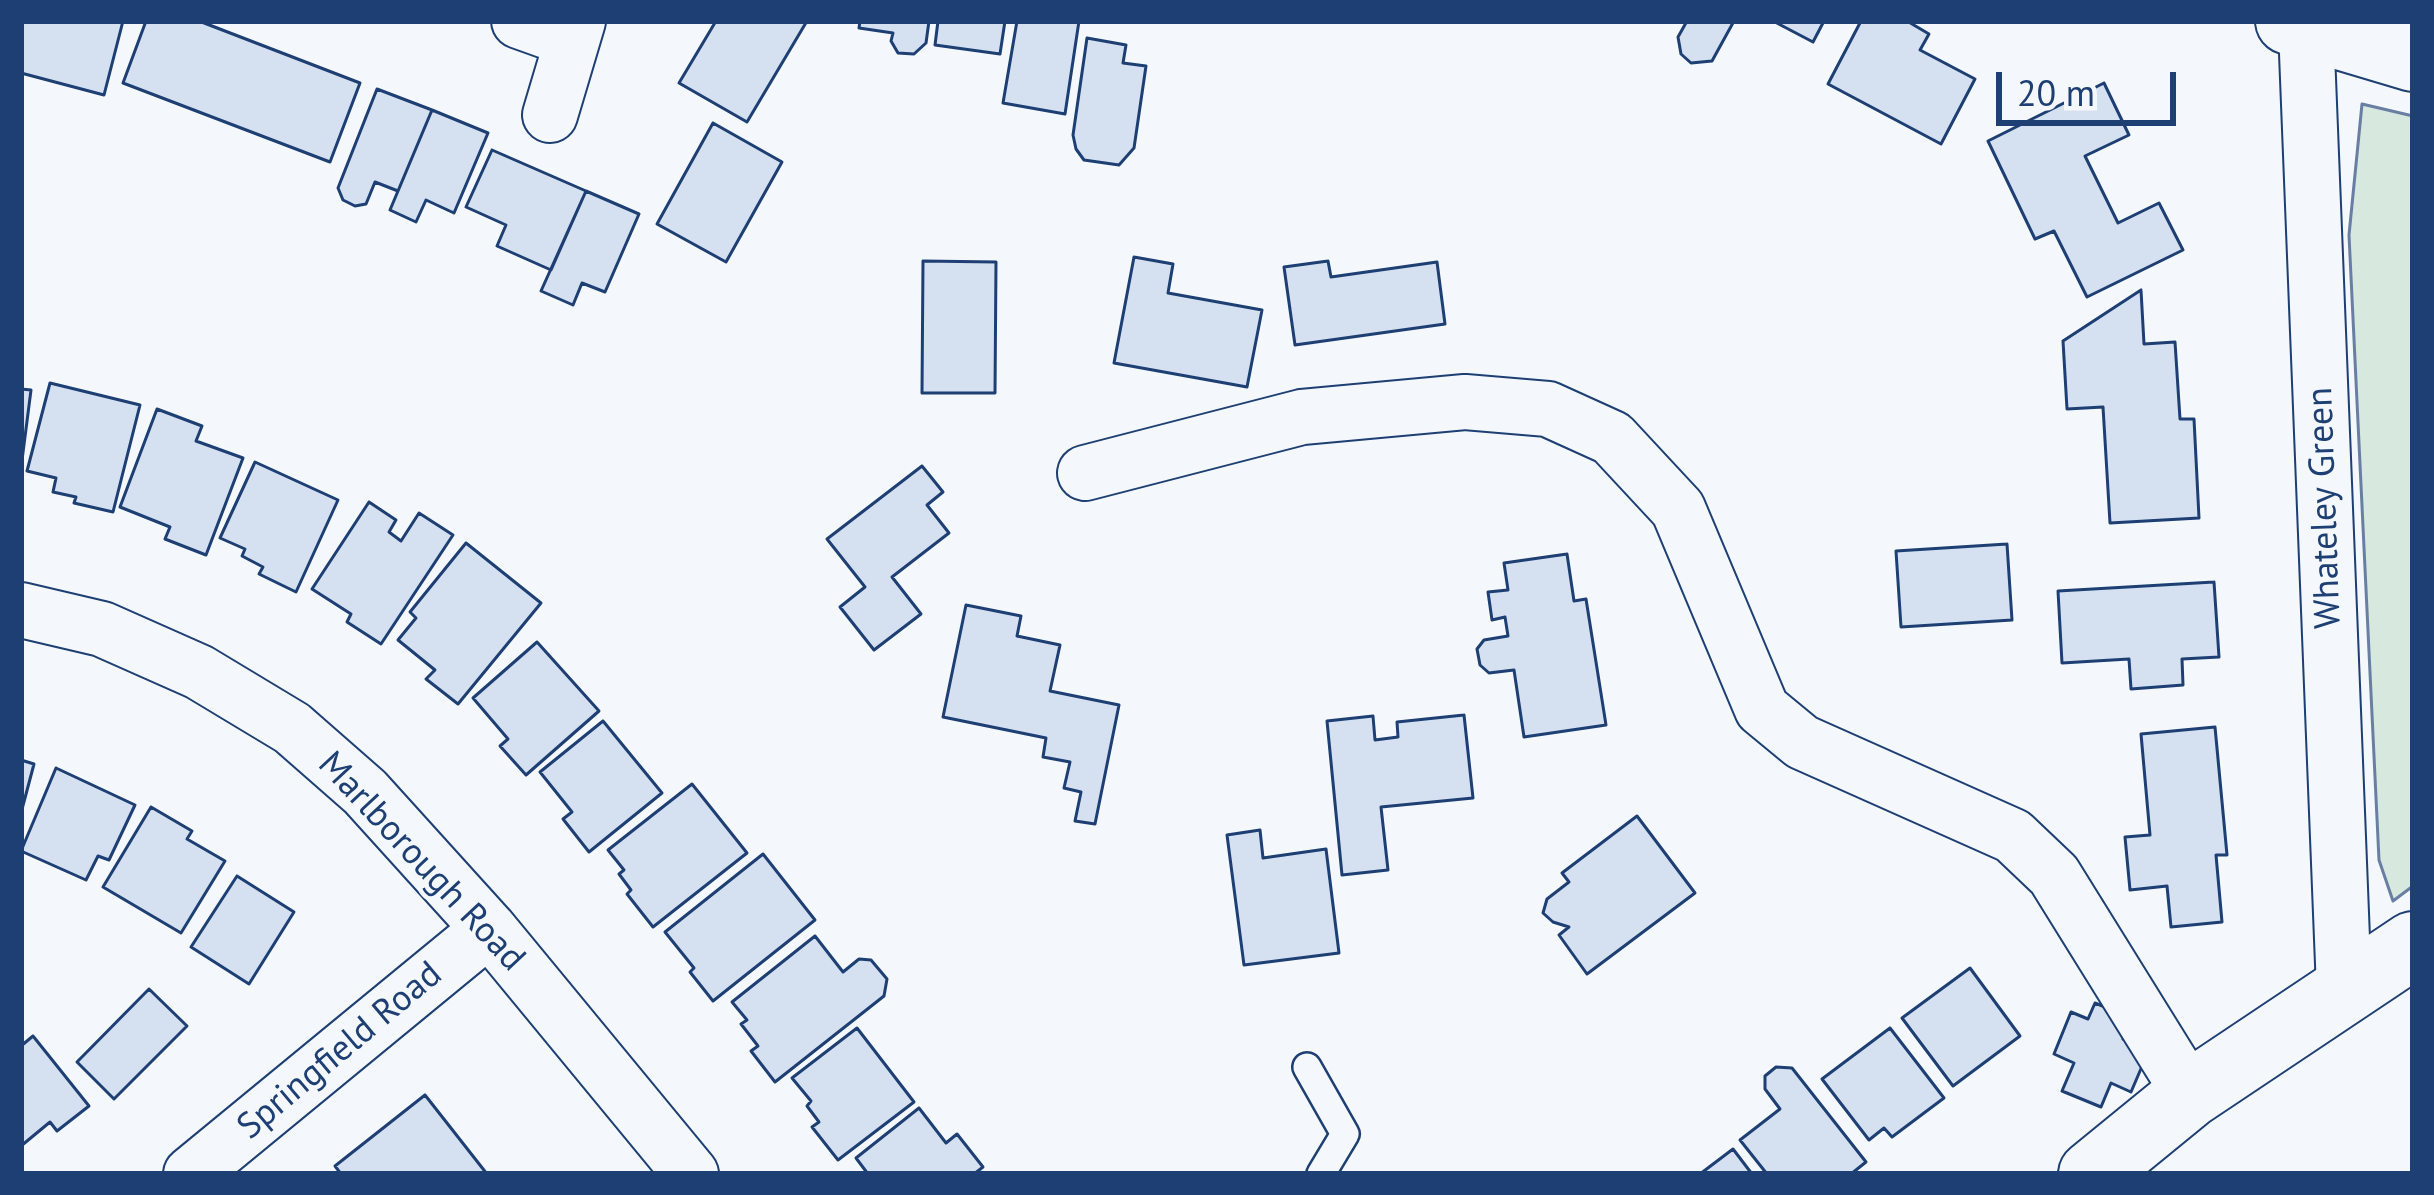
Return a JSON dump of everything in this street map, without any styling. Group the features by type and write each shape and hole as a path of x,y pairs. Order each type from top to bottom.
{"main road":[{"path":"2297,24 2413,58"},
{"path":"2092,1174 2190,1094 2413,945"}],"street":[{"path":"519,21 575,30 550,115"},
{"name":"Whateley Green","path":"2297,24 2344,989"},
{"path":"1085,473 1302,417 1465,402 1548,409 1612,438 1678,509 1762,709 1802,742 2013,836 2054,875 2190,1094"},
{"name":"Marlborough Road","path":"21,610 102,629 199,672 292,728 365,792 488,929 691,1174"},
{"name":"Springfield Road","path":"191,1174 488,929"}],"lane":[{"path":"1307,1067 1345,1134 1321,1174"}],"shaded area":[{"path":"2362,104 2413,116 2413,886 2393,901 2379,860 2349,235"}],"building":[{"path":"21,21 123,21 104,95 21,73"},
{"path":"146,21 199,21 360,83 330,162 123,83"},
{"path":"716,21 807,21 747,122 679,83"},
{"path":"860,21 929,21 926,43 914,54 898,53 891,41 893,33 859,28"},
{"path":"938,21 1005,21 1000,54 935,45"},
{"path":"1017,21 1079,21 1065,114 1003,103"},
{"path":"1687,21 1734,21 1712,61 1691,63 1681,54 1678,37"},
{"path":"1773,21 1824,21 1813,42"},
{"path":"1861,21 1907,21 1929,34 1920,50 1975,79 1941,144 1828,84"},
{"path":"1087,38 1126,45 1123,63 1146,66 1134,148 1119,165 1084,160 1076,149 1073,135"},
{"path":"2104,83 2129,135 2085,156 2118,223 2159,203 2183,250 2087,297 2054,231 2035,239 1988,141"},
{"path":"377,89 432,110 398,191 375,182 366,204 355,206 343,200 338,188"},
{"path":"432,110 488,133 454,213 426,200 416,222 390,210"},
{"path":"713,123 782,162 726,262 657,224"},
{"path":"492,150 586,191 551,270 497,246 506,225 466,207"},
{"path":"586,191 639,214 605,292 582,283 573,305 541,291"},
{"path":"1134,257 1173,264 1168,293 1262,310 1247,387 1114,363"},
{"path":"923,261 996,262 995,393 922,393"},
{"path":"1328,261 1331,277 1437,262 1445,324 1295,345 1284,267"},
{"path":"2141,290 2144,344 2175,342 2180,419 2194,419 2199,518 2110,523 2103,407 2067,409 2063,341"},
{"path":"50,383 140,405 113,512 74,503 76,497 53,492 56,478 27,471"},
{"path":"21,389 31,390 21,468"},
{"path":"157,409 202,426 196,441 243,458 206,555 165,539 170,527 120,507"},
{"path":"255,462 338,500 296,592 259,574 263,567 242,556 245,549 220,538"},
{"path":"922,466 943,492 927,505 949,533 892,577 921,614 874,650 840,607 865,587 827,539"},
{"path":"369,502 396,520 389,532 401,541 419,513 453,535 381,644 347,622 351,614 312,589"},
{"path":"466,543 541,603 458,704 426,679 435,670 398,640 416,618 410,612"},
{"path":"2007,544 2012,620 1901,627 1896,551"},
{"path":"1567,554 1574,601 1586,599 1606,725 1524,737 1514,670 1489,673 1480,665 1477,649 1484,640 1508,636 1505,617 1492,620 1488,592 1508,590 1504,563"},
{"path":"2214,582 2219,657 2182,659 2183,685 2131,689 2129,659 2062,663 2058,591"},
{"path":"966,605 1021,616 1017,636 1060,645 1050,691 1119,705 1095,824 1075,821 1081,792 1064,788 1070,762 1043,757 1046,738 943,717"},
{"path":"537,642 599,711 526,775 500,746 508,739 473,698"},
{"path":"1464,715 1473,798 1381,807 1388,870 1342,875 1327,721 1373,716 1375,740 1398,737 1397,722"},
{"path":"603,721 662,793 589,852 563,819 572,812 540,772"},
{"path":"2215,727 2227,855 2216,855 2222,922 2171,927 2167,886 2130,890 2125,837 2150,835 2141,734"},
{"path":"21,760 34,764 21,813"},
{"path":"56,768 135,805 109,860 98,856 86,880 21,851"},
{"path":"692,784 747,853 653,927 627,894 631,890 619,874 624,870 608,850"},
{"path":"151,807 192,831 187,839 225,861 181,933 103,887"},
{"path":"1637,816 1695,893 1587,974 1559,935 1569,927 1543,913 1547,899 1569,882 1562,873"},
{"path":"1260,830 1263,858 1326,849 1339,953 1244,965 1227,835"},
{"path":"763,854 815,920 713,1001 665,932"},
{"path":"237,876 294,912 249,984 191,947"},
{"path":"815,936 843,972 859,959 871,960 887,979 884,996 775,1082 751,1051 758,1046 741,1024 747,1020 732,1002"},
{"path":"1970,968 2020,1036 1953,1086 1902,1018"},
{"path":"149,989 187,1026 114,1099 77,1062"},
{"path":"2095,1003 2132,1018 2123,1039 2149,1050 2131,1092 2111,1083 2101,1107 2062,1091 2074,1063 2054,1054 2071,1012 2088,1019"},
{"path":"857,1028 914,1102 838,1160 812,1127 819,1122 807,1106 811,1101 792,1078"},
{"path":"1890,1028 1944,1098 1892,1137 1884,1128 1869,1140 1822,1079"},
{"path":"33,1036 89,1106 57,1131 50,1122 21,1146 21,1046"},
{"path":"1776,1067 1792,1068 1866,1162 1851,1174 1767,1174 1740,1140 1780,1109 1765,1089 1765,1076"},
{"path":"425,1095 487,1174 341,1174 335,1166"},
{"path":"919,1108 946,1143 957,1134 983,1167 974,1174 868,1174 856,1158"},
{"path":"1733,1149 1752,1174 1700,1174"}]}
